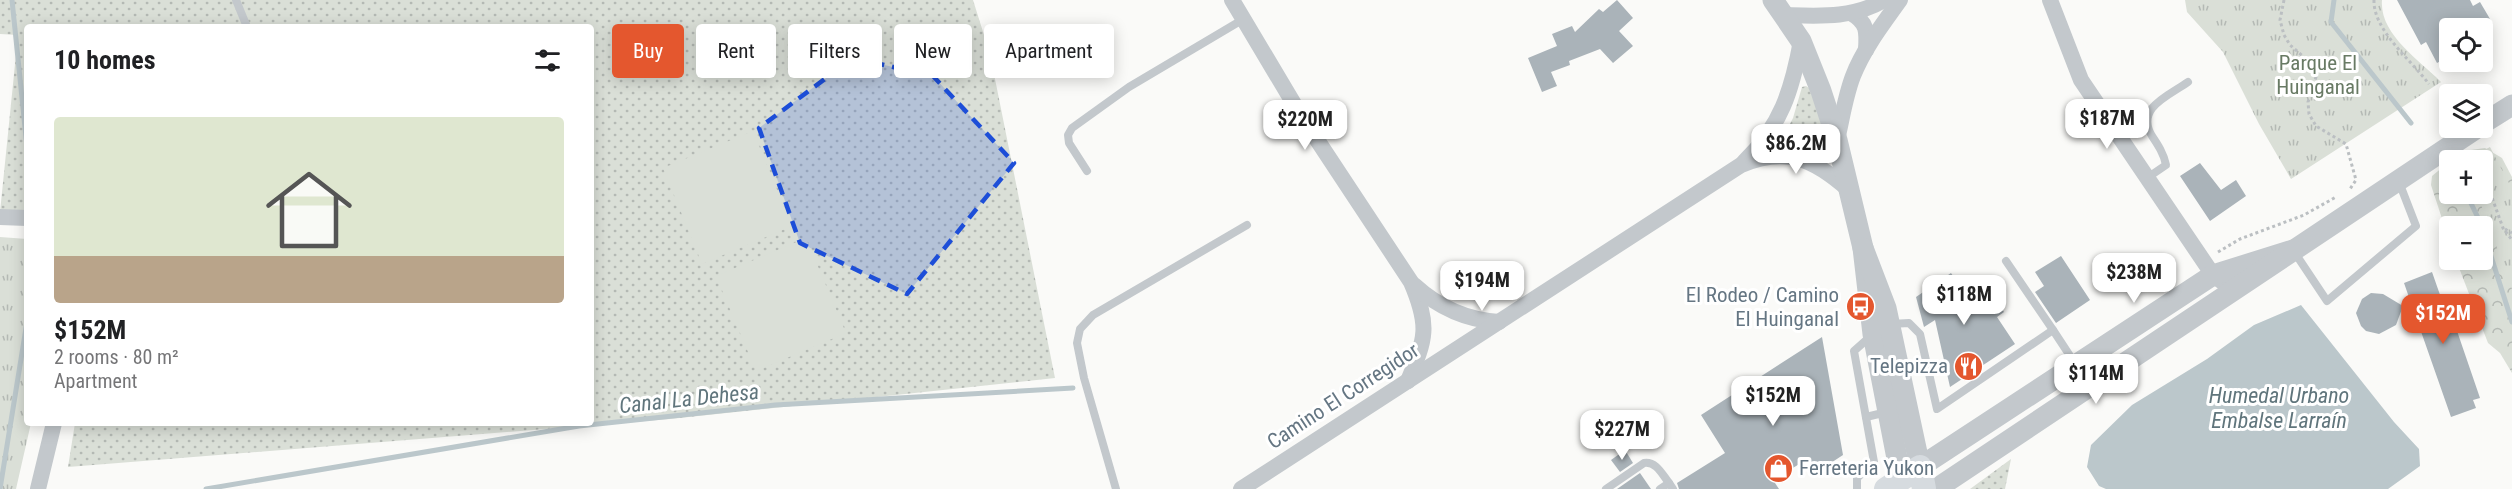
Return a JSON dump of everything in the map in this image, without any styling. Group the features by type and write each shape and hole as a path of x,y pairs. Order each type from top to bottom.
{"street":[{"path":"1232,0 1300,114 1411,282 1420,302 1425,325 1418,358 1408,381"},
{"path":"1778,7 1821,16 1851,14 1884,0"},
{"path":"1837,140 1846,100 1865,51 1900,0"},
{"path":"2050,0 2081,80 2208,268 2235,291"},
{"path":"1778,7 1801,40 1821,91 1837,140 1863,248 1881,292 1887,412 1907,482"},
{"path":"1851,14 1860,18 1866,28 1865,51"},
{"name":"Camino El Corregidor","path":"1241,489 1741,165 1758,149 1776,124 1794,80 1801,40"},
{"path":"2493,117 2512,105"},
{"path":"1776,124 1774,136 1777,147 1791,156"},
{"path":"1936,489 2462,138"},
{"name":"Camino El Corregidor","path":"1741,165 1766,157 1791,156 1822,168 1849,190"},
{"path":"0,217 24,218"},
{"path":"1907,482 2076,365 2208,268 2293,250"},
{"path":"1411,282 1433,301 1452,311 1472,318 1499,322"},
{"path":"1882,329 1907,482"},
{"path":"38,489 53,426"}],"lane":[{"path":"236,0 246,24"},
{"path":"1087,171 1069,143 1069,131 1129,87 1242,20"},
{"path":"2147,178 2166,165 2164,156 2145,125 2147,115 2154,105 2188,82"},
{"path":"2293,250 2327,301 2416,226 2398,180"},
{"path":"1116,489 1084,378 1077,344 1080,329 1094,315 1247,225"},
{"path":"2006,261 2076,365"},
{"path":"1857,489 1857,478 1874,462 1854,351 1882,329 1909,323 1920,334 1937,409 2053,330"},
{"path":"1866,417 1887,412"},
{"path":"1606,489 1644,463 1649,462 1653,463 1671,486 1660,489"}],"path":[{"path":"2208,268 2240,239 2304,215 2350,189 2356,180 2346,144 2316,126 2309,114 2308,102 2316,77 2313,65 2290,45 2284,35 2280,11 2284,0"},
{"path":"2374,0 2374,10 2382,28 2429,84"},
{"path":"2493,200 2503,228 2512,240"},
{"path":"2503,228 2512,233"}],"highlighted area":[{"path":"853,58 933,76 1014,163 907,294 800,243 759,128"}],"green space":[{"path":"0,0 973,0 984,35 984,78 995,78 1055,378 594,425 594,24 24,24 24,213 0,212 18,35 0,34"},
{"name":"Parque El Huinganal","path":"2185,0 2382,0 2387,24 2394,35 2402,46 2441,82 2291,179 2259,124 2223,52 2187,12"},
{"path":"1802,87 1809,88 1821,119 1829,157 1788,145 1782,140 1793,118"},
{"path":"753,131 792,226 702,264 663,168"},
{"path":"2493,153 2502,158 2512,177 2512,373 2500,353 2488,343 2460,270 2493,270 2493,216 2441,216 2431,185 2432,176 2439,170 2439,204 2493,204"},
{"path":"2493,153 2512,189 2512,289 2493,237 2493,216 2485,216 2481,204 2493,204"},
{"path":"0,237 24,239 24,426 30,426 16,489 0,489"},
{"path":"806,238 846,333 756,371 716,276"},
{"path":"75,426 582,426 68,467"},
{"path":"2011,459 2005,489 1970,489"}],"water":[{"name":"Humedal Urbano Embalse Larraín","path":"2301,305 2394,422 2419,449 2420,466 2388,489 2106,489 2099,486 2087,467 2091,445 2132,405 2207,359 2254,325"}],"building":[{"path":"1617,0 1633,18 1619,31 1633,46 1613,63 1600,49 1569,61 1570,65 1551,72 1557,86 1542,92 1528,58 1557,46 1552,34 1572,26 1575,32 1599,9 1603,12"},
{"path":"2397,0 2470,0 2473,6 2480,2 2489,18 2439,18 2439,62 2437,63 2426,42 2421,45"},
{"path":"2200,163 2221,190 2236,180 2246,196 2210,221 2180,176"},
{"path":"2061,256 2090,300 2056,323 2035,292 2044,286 2035,272"},
{"path":"2432,272 2452,329 2456,328 2480,398 2473,400 2476,408 2451,417 2404,283"},
{"path":"1951,273 1962,289 1971,284 1976,291 1986,285 2004,312 1997,317 2015,344 1950,387 1935,320 1924,327 1916,297"},
{"path":"2371,293 2383,294 2403,306 2396,325 2379,334 2366,331 2361,326 2356,313 2362,299"},
{"path":"1822,337 1843,455 1817,472 1811,464 1805,469 1801,463 1773,480 1779,489 1679,489 1677,483 1725,453 1701,415"},
{"path":"1625,450 1633,463 1620,472 1611,460"},
{"path":"1640,473 1651,489 1617,489"}],"waterway":[{"path":"12,0 24,118"},
{"path":"2334,0 2331,22 2411,123"},
{"path":"2471,204 2477,216"},
{"path":"2493,262 2512,322"},
{"path":"0,489 24,341"},
{"name":"Canal La Dehesa","path":"594,424 775,405 1073,388"},
{"name":"Canal La Dehesa","path":"206,489 579,426"}],"place":[{"name":"El Rodeo / Camino El Huinganal","path":"1860,307"},
{"name":"Telepizza","path":"1969,366"},
{"name":"Ferreteria Yukon","path":"1778,468"}]}
